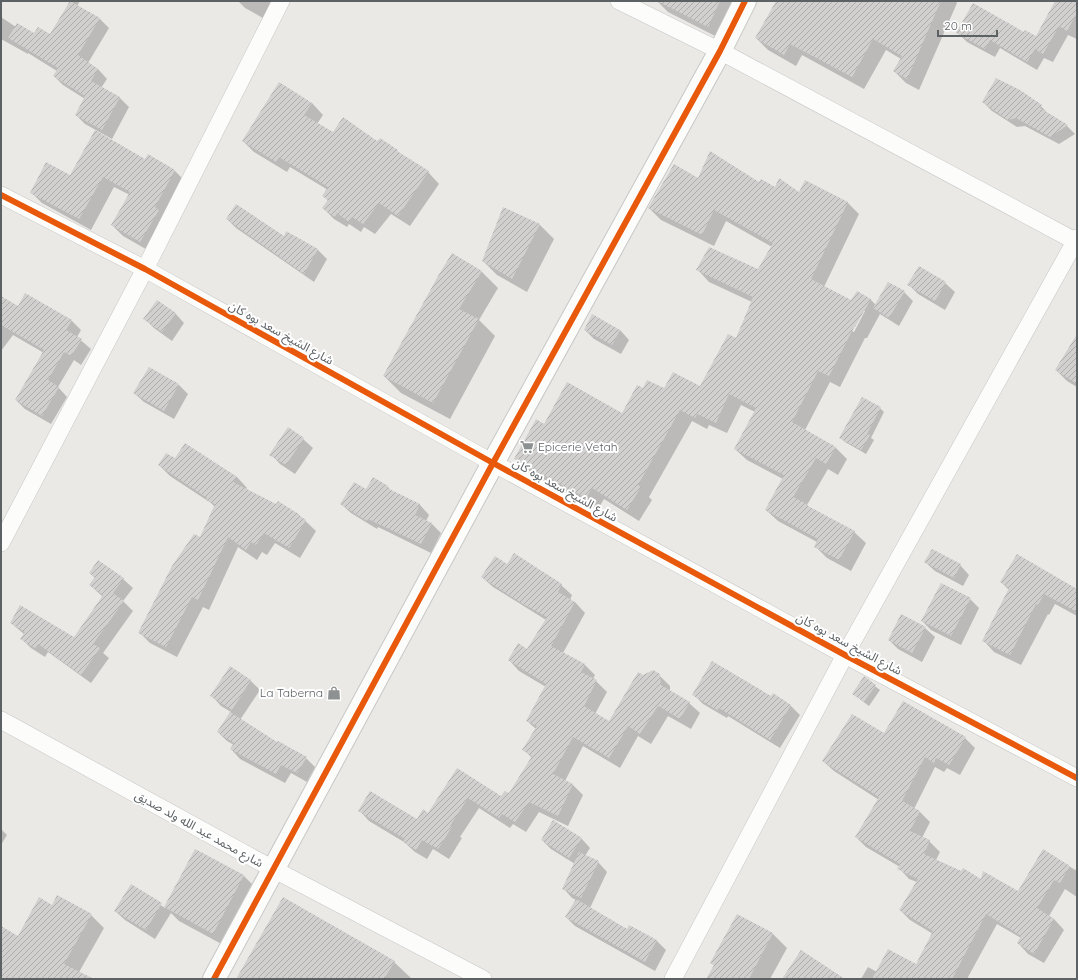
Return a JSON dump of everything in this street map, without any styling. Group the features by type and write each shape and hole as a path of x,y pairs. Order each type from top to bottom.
{"street":[{"path":"1,543 145,269 281,1"},
{"path":"619,1 720,51 1076,240 845,655 673,979"},
{"path":"214,979 493,463 720,51 745,1"},
{"name":"شارع الشيخ سعد بوه كان","path":"1,195 145,269 493,463 845,655 1077,778"},
{"name":"شارع محمد عبد الله ولد صديق","path":"1,720 273,869 483,979"}],"building":[{"path":"70,1 100,18 78,55 98,69 91,81 120,97 102,130 75,115 85,96 53,76 58,68 8,38 17,23 34,33 38,27 50,34"},
{"path":"657,1 720,1 708,27"},
{"path":"776,1 941,1 907,79 893,71 902,56 873,39 852,77 790,44 784,55 755,38"},
{"path":"1055,1 1077,1 1077,13 1067,31 1059,26 1043,54 1035,49 1027,62 990,40 985,49 956,33 973,3 1024,32 1025,30 1036,36"},
{"path":"996,78 1020,90 1042,105 1040,108 1068,125 1050,137 1016,118 1008,120 982,102"},
{"path":"279,82 312,103 304,115 333,132 343,117 377,141 380,138 398,150 397,151 429,171 398,216 379,203 363,224 352,217 349,222 337,213 335,217 322,208 328,200 322,196 328,187 279,157 276,162 242,141"},
{"path":"95,130 145,159 148,154 175,170 155,207 159,210 140,242 111,225 130,192 103,177 79,219 30,193 46,162 70,175"},
{"path":"710,151 759,182 761,179 775,187 779,178 799,192 805,180 848,202 811,279 851,300 857,291 871,299 854,327 829,376 818,371 792,422 836,447 826,464 816,458 793,497 855,531 839,560 814,547 818,539 765,510 784,475 734,449 756,408 729,394 716,423 697,414 695,418 680,410 638,485 641,487 627,510 592,488 586,498 514,459 536,419 544,424 567,382 622,413 637,385 643,388 647,380 664,388 673,372 700,386 728,334 736,338 753,297 696,270 709,247 758,269 773,243 714,210 702,235 648,208 674,164 698,178"},
{"path":"236,204 284,236 286,231 318,249 304,274 226,219"},
{"path":"503,207 540,224 512,279 482,261"},
{"path":"452,253 482,271 459,309 479,319 433,403 383,376"},
{"path":"919,266 946,282 935,301 907,285"},
{"path":"888,282 905,291 889,318 873,308"},
{"path":"25,293 72,320 66,330 82,339 71,356 64,352 48,380 59,387 42,416 15,400 44,350 1,325 1,296 18,306"},
{"path":"157,300 176,313 162,332 143,319"},
{"path":"592,314 620,330 612,345 584,330"},
{"path":"1077,334 1077,384 1055,370"},
{"path":"149,367 179,384 164,411 133,393"},
{"path":"862,397 881,407 867,434 870,435 861,450 839,438"},
{"path":"288,427 304,438 286,465 269,455"},
{"path":"185,443 237,477 233,482 276,504 278,501 306,520 289,548 264,533 256,545 251,542 246,550 228,537 198,600 192,597 166,647 138,633 172,566 194,534 200,537 215,504 206,500 207,498 158,465 166,453 175,458"},
{"path":"373,477 388,486 387,488 420,504 415,515 432,523 421,544 368,519 367,521 340,504 354,482 366,489"},
{"path":"932,549 961,564 954,578 924,562"},
{"path":"514,553 562,584 558,592 575,602 551,646 585,664 581,672 597,680 584,706 609,721 638,672 643,675 653,670 660,674 661,685 690,702 680,719 658,706 640,734 628,726 609,758 573,737 553,774 573,784 558,816 529,802 515,822 502,814 499,818 468,798 450,826 452,827 438,849 422,840 416,850 403,842 405,839 358,811 370,791 417,819 423,809 428,813 457,768 501,796 505,791 509,793 532,756 522,750 537,726 526,721 546,684 508,660 518,643 527,649 547,617 523,604 481,577 495,556 507,564"},
{"path":"1017,554 1077,589 1077,612 1044,594 1038,605 1036,604 1010,655 982,641 1009,588 1000,582"},
{"path":"98,560 124,578 113,593 124,601 93,644 100,648 81,675 38,644 35,648 20,639 25,632 10,623 20,605 74,637 103,595 89,585 95,577 89,573"},
{"path":"941,583 971,598 951,636 921,621"},
{"path":"901,614 926,627 912,653 888,640"},
{"path":"712,661 771,696 773,693 791,705 770,740 719,708 717,710 692,695"},
{"path":"230,666 251,680 232,710 210,696"},
{"path":"864,676 876,685 864,702 852,694"},
{"path":"903,701 966,737 949,765 936,758 934,763 925,757 902,801 920,811 910,831 930,840 924,854 961,871 963,868 981,879 983,871 1018,891 1043,849 1070,866 1060,883 1054,880 1037,908 1054,919 1034,954 1017,943 1021,936 986,914 952,979 872,979 888,949 916,964 933,931 899,910 918,879 897,869 900,864 855,837 879,797 822,761 852,714 884,733"},
{"path":"230,712 277,742 278,741 307,757 297,773 281,765 276,774 230,749 234,743 217,732"},
{"path":"553,820 582,838 569,858 541,840"},
{"path":"195,849 244,875 213,934 164,907"},
{"path":"579,852 599,861 581,898 562,889"},
{"path":"131,884 162,903 146,930 114,911"},
{"path":"57,895 92,914 64,964 94,979 1,979 1,926 18,936 39,897 52,905"},
{"path":"283,897 395,961 384,979 236,979"},
{"path":"576,899 627,929 629,925 657,940 645,962 565,917"},
{"path":"737,914 773,933 749,979 706,979 714,965 710,963"},
{"path":"801,950 845,979 782,979"}],"cycle path":[{"path":"214,979 493,463 720,51 745,1"},
{"path":"1,195 145,269 493,463 845,655 1077,778"}],"place":[{"name":"Epicerie Vetah","path":"527,447"},
{"name":"La Taberna","path":"334,693"}]}
